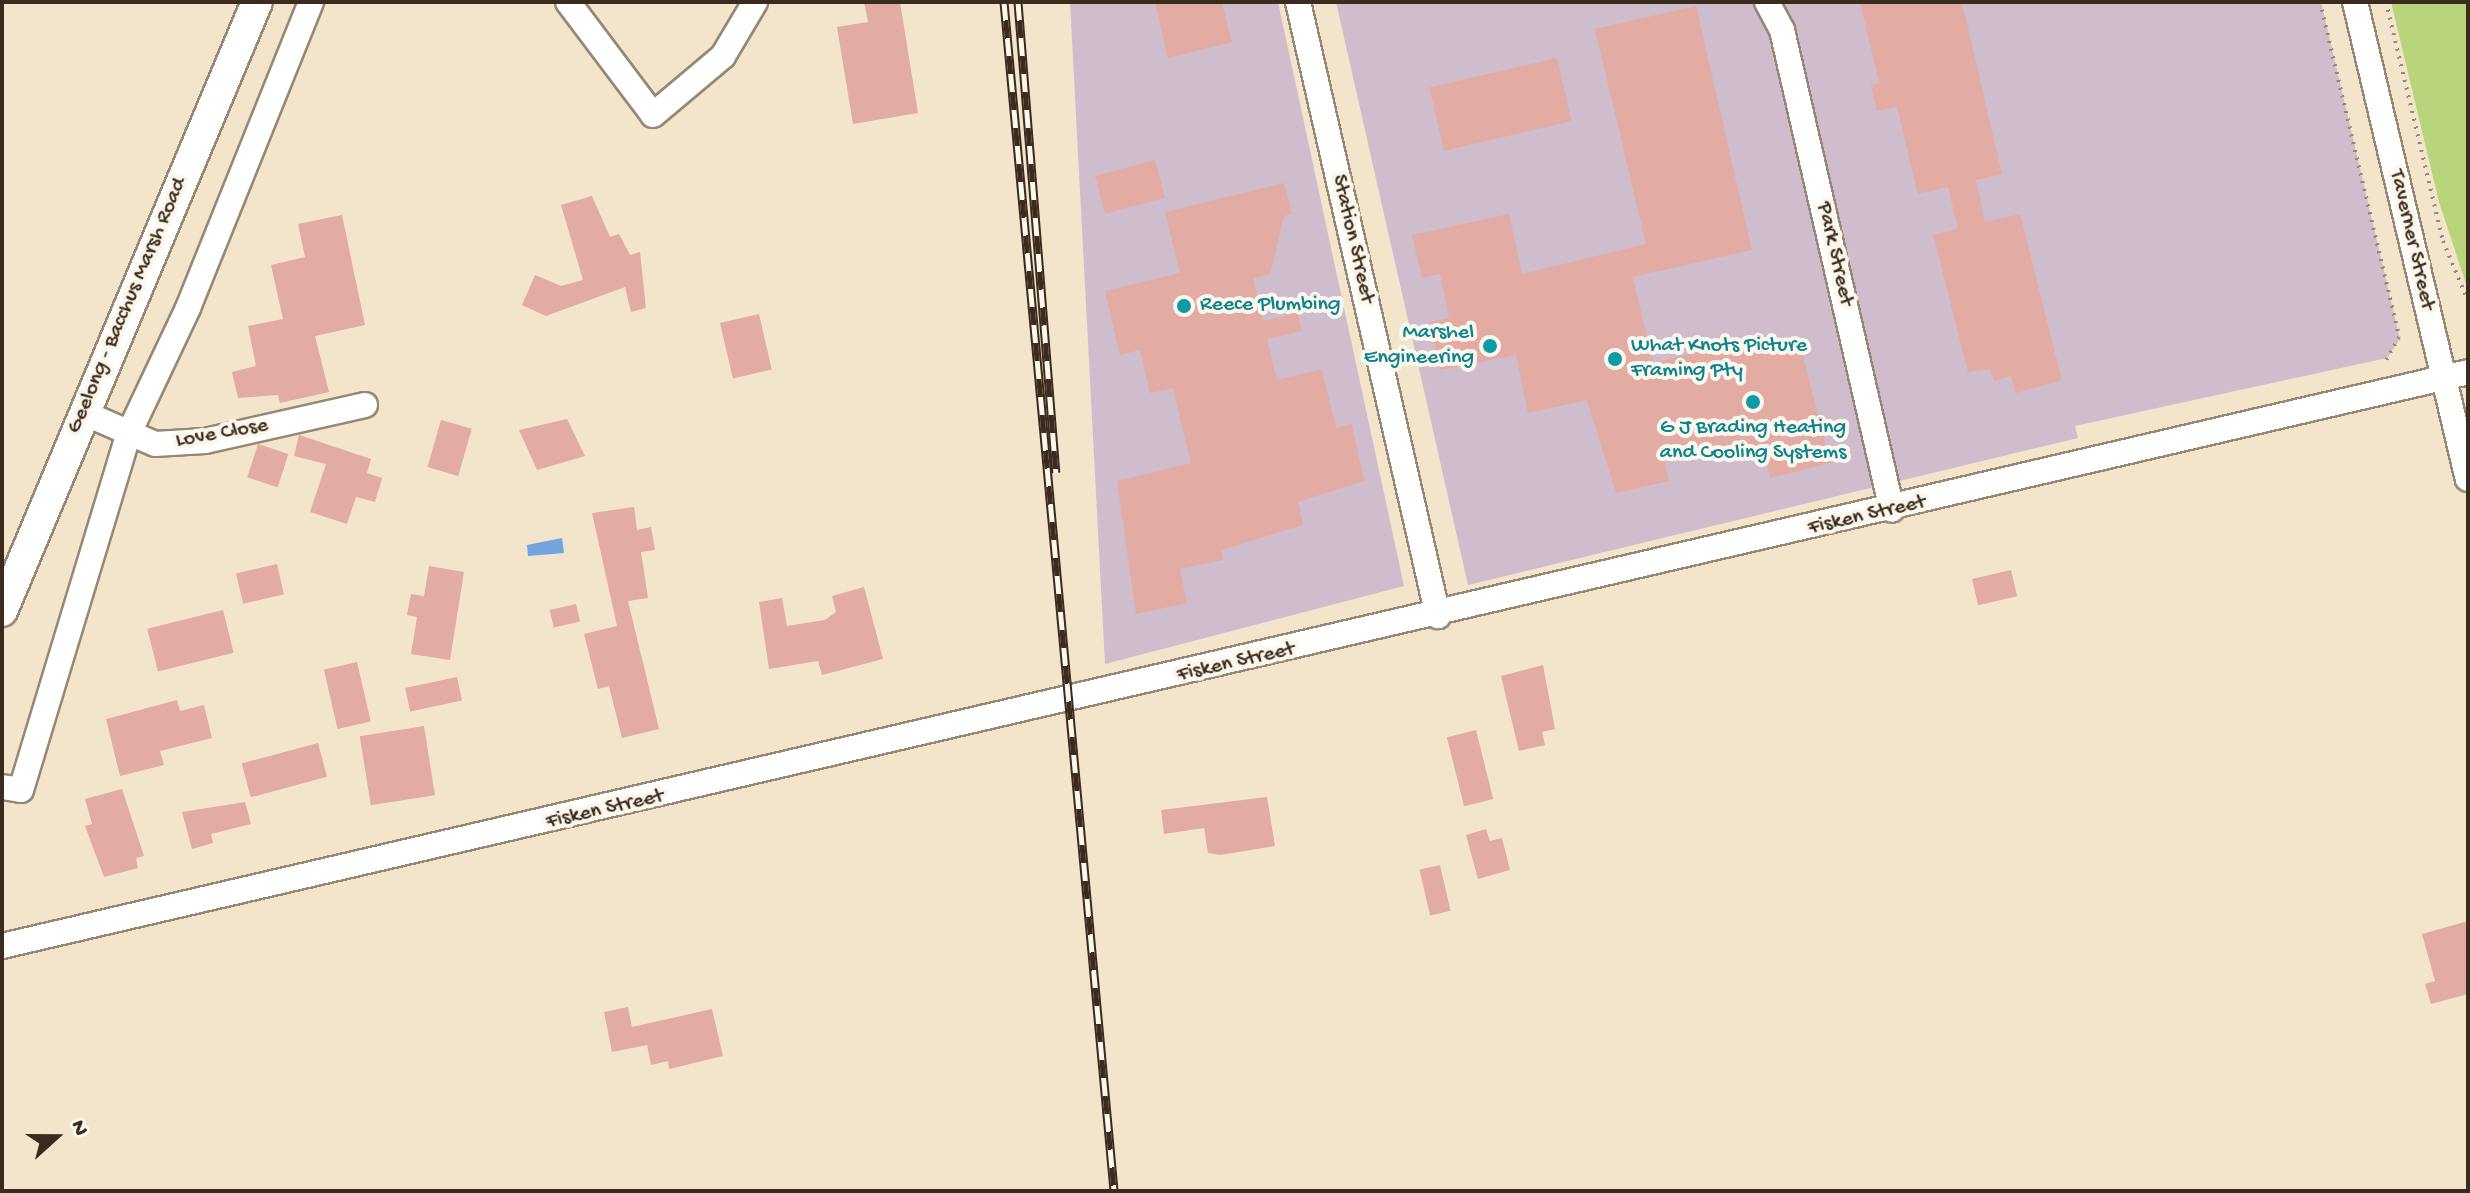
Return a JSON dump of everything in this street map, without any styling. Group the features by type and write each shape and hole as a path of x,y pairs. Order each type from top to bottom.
{"main road":[{"name":"Geelong - Bacchus Marsh Road","path":"2,611 257,2"}],"street":[{"path":"2,787 21,790 129,433 188,308 311,2"},
{"path":"568,2 653,115 723,56 755,2"},
{"name":"Station Street","path":"1298,2 1438,616"},
{"name":"Park Street","path":"1767,2 1782,30 1892,510"},
{"name":"Taverner Street","path":"2355,2 2468,479"},
{"name":"Fisken Street","path":"2,946 1438,616 2468,372"},
{"name":"Love Close","path":"84,413 155,444 205,441 365,405"}],"path":[{"path":"2320,2 2399,337 2385,362"},
{"path":"2386,2 2443,241"}],"shaded area":[{"path":"1070,2 1278,2 1404,586 1105,664"},
{"path":"1336,2 2321,2 2400,339 2387,358 2075,426 2078,438 1468,585"}],"green space":[{"path":"2391,2 2468,2 2468,290 2439,202"}],"water":[{"path":"562,538 564,553 528,556 527,545"}],"building":[{"path":"864,2 900,2 918,113 853,124 837,27 868,22"},
{"path":"1155,2 1222,2 1232,42 1168,58"},
{"path":"1860,2 1962,2 2002,174 1976,180 1985,222 2020,214 2062,380 2016,393 2011,376 1994,381 1990,369 1968,372 1933,235 1958,229 1948,187 1918,194 1897,107 1877,111 1871,85 1879,83"},
{"path":"1696,6 1752,250 1633,277 1653,363 1739,341 1741,350 1798,336 1830,463 1770,478 1762,447 1706,462 1701,445 1663,454 1669,481 1616,493 1587,400 1528,413 1516,355 1440,370 1430,322 1449,318 1440,274 1422,278 1412,235 1509,214 1522,274 1646,244 1595,29"},
{"path":"1557,58 1572,121 1444,151 1429,87"},
{"path":"1155,160 1165,198 1105,214 1095,176"},
{"path":"1284,183 1292,214 1284,216 1270,274 1253,278 1263,321 1298,313 1302,331 1267,339 1277,380 1322,369 1336,428 1352,424 1364,481 1298,502 1303,525 1221,550 1223,560 1180,569 1187,603 1136,614 1117,481 1191,463 1173,388 1150,393 1140,350 1120,355 1105,291 1180,273 1165,212"},
{"path":"592,196 610,237 619,234 630,255 640,252 646,308 631,312 625,287 546,316 522,305 535,275 561,286 583,280 561,205"},
{"path":"342,215 365,325 315,336 329,392 280,403 278,395 238,398 232,372 256,366 248,326 283,319 271,265 305,257 298,224"},
{"path":"759,314 772,370 733,379 720,323"},
{"path":"567,419 585,456 537,470 519,430"},
{"path":"441,420 472,429 458,476 427,467"},
{"path":"299,435 371,459 367,473 382,478 375,502 356,497 347,524 310,512 326,464 294,456"},
{"path":"258,444 288,454 278,487 247,477"},
{"path":"634,507 637,530 651,527 655,550 641,552 648,598 628,601 659,729 622,738 609,686 598,689 584,634 617,626 592,513"},
{"path":"277,564 284,594 243,604 236,573"},
{"path":"429,566 464,572 450,660 411,654 417,617 407,615 411,594 424,596"},
{"path":"2011,570 2017,596 1978,605 1972,579"},
{"path":"864,587 883,659 822,675 818,661 769,669 759,602 782,598 787,626 825,620 836,612 832,596"},
{"path":"576,604 580,622 554,628 550,610"},
{"path":"223,610 234,653 158,672 147,629"},
{"path":"357,662 371,721 338,729 324,670"},
{"path":"1543,665 1555,729 1542,732 1545,745 1519,751 1501,676"},
{"path":"457,677 462,700 410,711 405,688"},
{"path":"177,700 180,711 204,705 212,738 160,751 164,765 120,776 106,719"},
{"path":"424,726 435,795 371,805 360,736"},
{"path":"1476,730 1493,799 1464,806 1447,737"},
{"path":"318,743 327,777 251,797 242,763"},
{"path":"122,789 144,856 136,858 138,868 104,877 85,826 92,824 85,799"},
{"path":"1267,797 1275,846 1220,855 1208,853 1204,828 1164,834 1161,810"},
{"path":"245,802 251,824 211,834 213,843 192,849 182,812"},
{"path":"1486,829 1490,841 1502,838 1510,870 1478,879 1466,835"},
{"path":"1440,865 1451,911 1430,916 1420,870"},
{"path":"2468,921 2468,994 2431,1004 2425,984 2435,981 2422,934"},
{"path":"628,1007 632,1027 712,1009 723,1056 669,1069 668,1061 651,1065 647,1045 612,1052 604,1012"}],"railway":[{"path":"1004,2 1114,1191"},
{"path":"1018,2 1056,472"}],"place":[{"name":"Reece Plumbing","path":"1184,306"},
{"name":"Marshel Engineering","path":"1490,346"},
{"name":"What Knots Picture Framing Pty","path":"1615,359"},
{"name":"G J Brading Heating and Cooling Systems","path":"1753,402"}]}
